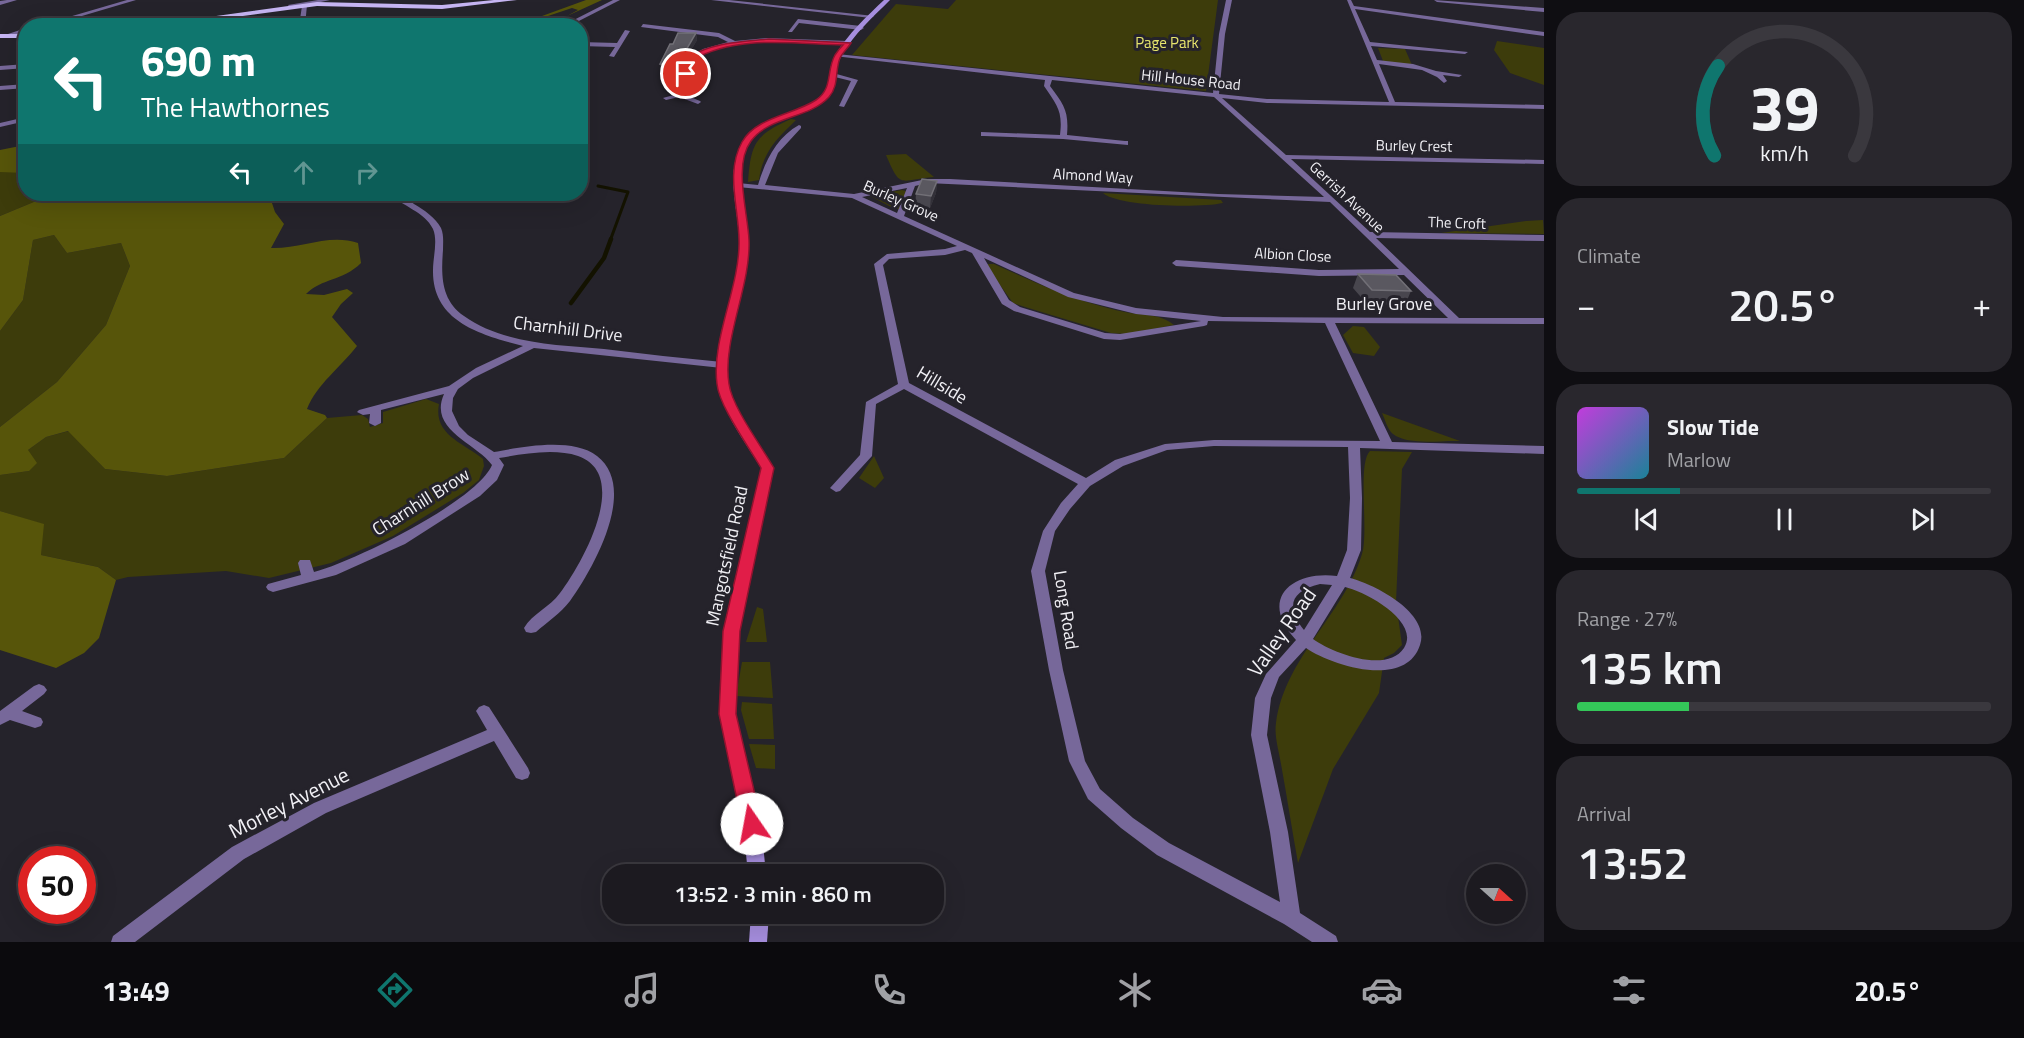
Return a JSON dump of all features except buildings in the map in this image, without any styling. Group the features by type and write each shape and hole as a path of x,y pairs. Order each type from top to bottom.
{"main road":[{"path":"204,18 305,5 383,2 442,8 514,0"},
{"path":"837,56 887,0"},
{"name":"Mangotsfield Road","path":"756,864 752,824 728,714 732,631 767,468 730,404 723,386 722,364 744,241 738,185 741,156 748,139 770,123 817,102 827,95 837,56"},
{"path":"758,942 759,924"}],"street":[{"path":"0,3 14,0"},
{"path":"69,18 133,0"},
{"path":"290,6 327,0"},
{"path":"580,18 617,0"},
{"path":"714,0 871,16"},
{"path":"1216,96 1222,34 1229,0"},
{"path":"1349,0 1393,104"},
{"path":"1437,0 1544,10"},
{"path":"303,18 305,5"},
{"path":"1352,7 1544,34"},
{"path":"790,31 798,21 861,28"},
{"path":"643,26 719,35 734,43"},
{"path":"612,56 627,31"},
{"path":"3,36 18,32"},
{"path":"680,95 690,59 706,49 734,43 769,41 848,43"},
{"path":"588,44 619,45"},
{"path":"1367,44 1435,47 1465,52"},
{"name":"Hill House Road","path":"837,56 1288,102 1544,107"},
{"path":"1375,62 1459,75"},
{"path":"0,68 18,67"},
{"path":"1437,73 1444,81"},
{"path":"833,75 855,80 842,106"},
{"path":"1049,78 1047,86 1062,104 1066,116 1062,137"},
{"path":"0,88 18,87"},
{"path":"666,98 680,95 698,102"},
{"name":"Gerrish Avenue","path":"1216,96 1332,200 1457,321"},
{"path":"0,125 18,121"},
{"path":"761,187 769,158 779,145 799,127"},
{"path":"984,134 1062,137 1125,143"},
{"name":"Burley Crest","path":"1284,157 1544,162"},
{"name":"Almond Way","path":"854,196 912,184 950,181 1332,200"},
{"path":"900,216 912,184"},
{"name":"Burley Grove","path":"738,185 854,196 1071,295 1136,311 1223,320 1544,321"},
{"name":"Charnhill Drive","path":"403,201 436,225 439,236 437,274 443,301 458,317 506,339 533,345 722,364"},
{"name":"The Croft","path":"1369,235 1544,238"},
{"name":"Hillside","path":"965,247 937,253 887,257 878,264 904,385 1086,483"},
{"name":"Burley Grove","path":"976,253 1005,302 1017,309 1104,336 1134,335 1223,320"},
{"name":"Albion Close","path":"1176,263 1319,273 1408,272"},
{"path":"1329,321 1388,446"},
{"path":"363,412 453,388 491,365 533,345"},
{"path":"836,488 866,456 871,402 904,385"},
{"name":"Charnhill Brow","path":"273,587 331,572 400,541 476,493 493,477 498,465 493,456 467,441 450,424 445,409 453,388"},
{"path":"375,409 375,423"},
{"name":"Long Road","path":"1329,942 1291,918 1163,849 1127,823 1094,794 1077,761 1056,670 1038,571 1048,531 1065,506 1086,483 1119,463 1165,447 1214,443 1353,444 1544,450"},
{"name":"Valley Road","path":"1291,918 1279,832 1259,735 1263,698 1273,674 1305,640 1342,581 1354,550 1356,506 1353,444"},
{"path":"493,456 534,449 582,454 594,460 603,471 609,494 604,525 564,599 531,628"},
{"path":"305,563 309,578"},
{"path":"1320,579 1342,581 1380,596 1400,612 1412,631 1413,646 1403,659 1386,665 1365,665 1336,658 1305,640 1293,627 1285,610 1287,595 1300,583 1320,579"},
{"path":"4,716 39,690"},
{"path":"484,711 522,773"},
{"path":"4,716 35,722"},
{"name":"Morley Avenue","path":"120,942 238,853 320,808 496,734"}],"green space":[{"name":"Page Park","path":"956,0 1218,0 1206,91 852,55 896,4 948,9"},
{"path":"1497,41 1544,48 1544,85 1510,73 1494,50"},
{"path":"1378,48 1405,49 1412,65 1383,61"},
{"path":"791,119 796,120 767,153 759,180 748,182 753,149 757,142 770,130"},
{"path":"906,154 934,177 907,181 899,178 886,155"},
{"path":"0,172 18,172 18,201 36,201 0,216"},
{"path":"906,191 899,209 870,196"},
{"path":"1103,193 1221,200 1223,203 1179,206 1142,204 1112,198"},
{"path":"1543,220 1544,234 1441,233"},
{"path":"54,235 67,253 121,243 130,266 106,325 57,382 0,427 0,331 23,300 33,240"},
{"path":"988,264 994,264 1077,299 1130,313 1159,317 1174,325 1126,334 1111,333 1025,307 1013,303 987,267"},
{"path":"1353,326 1364,327 1380,347 1374,356 1353,353 1343,335"},
{"path":"426,399 439,404 438,415 445,431 483,459 484,466 479,480 463,493 393,536 331,563 269,578 226,571 128,577 116,580 98,567 41,555 42,524 0,511 0,475 29,471 28,450 46,437 69,431 105,469 167,476 284,458 327,418 362,415 368,419 370,427 383,423 383,412"},
{"path":"1382,413 1460,441 1416,441 1400,438 1391,432"},
{"path":"1370,451 1412,452 1402,469 1396,602 1402,645 1394,653 1384,658 1379,693 1333,769 1298,863 1276,738 1276,723 1291,677 1342,597 1362,554 1364,469"},
{"path":"874,456 884,478 875,488 859,478"},
{"path":"757,607 763,609 767,642 746,642"},
{"path":"742,662 770,662 773,698 736,696"},
{"path":"742,702 772,704 774,739 749,739 741,710"},
{"path":"749,744 775,745 775,769 756,768"}],"shaded area":[{"path":"586,0 602,0 567,16 578,10 572,8 536,18"},
{"path":"18,146 18,173 0,172 0,150"},
{"path":"36,201 271,201 275,212 284,224 271,248 326,240 347,240 358,243 361,263 347,273 319,285 306,294 324,295 347,289 353,293 332,317 357,346 323,384 307,409 325,415 327,418 284,458 167,476 105,469 68,431 46,437 28,450 37,463 29,471 0,475 0,427 57,382 106,325 130,266 121,243 67,253 54,235 33,240 23,300 0,331 0,216"},
{"path":"0,511 44,524 41,555 98,567 116,580 99,638 84,653 56,668 0,650"}],"waterway":[{"path":"598,186 628,192 610,241"},
{"path":"571,303 604,258 611,239"}],"route":[{"path":"686,74 690,59 706,49 719,45 769,41 848,43 837,56 827,95 756,132 743,148 739,165 738,185 744,241 742,265 722,364 723,386 730,404 767,468 732,631 728,714 752,824"}]}
